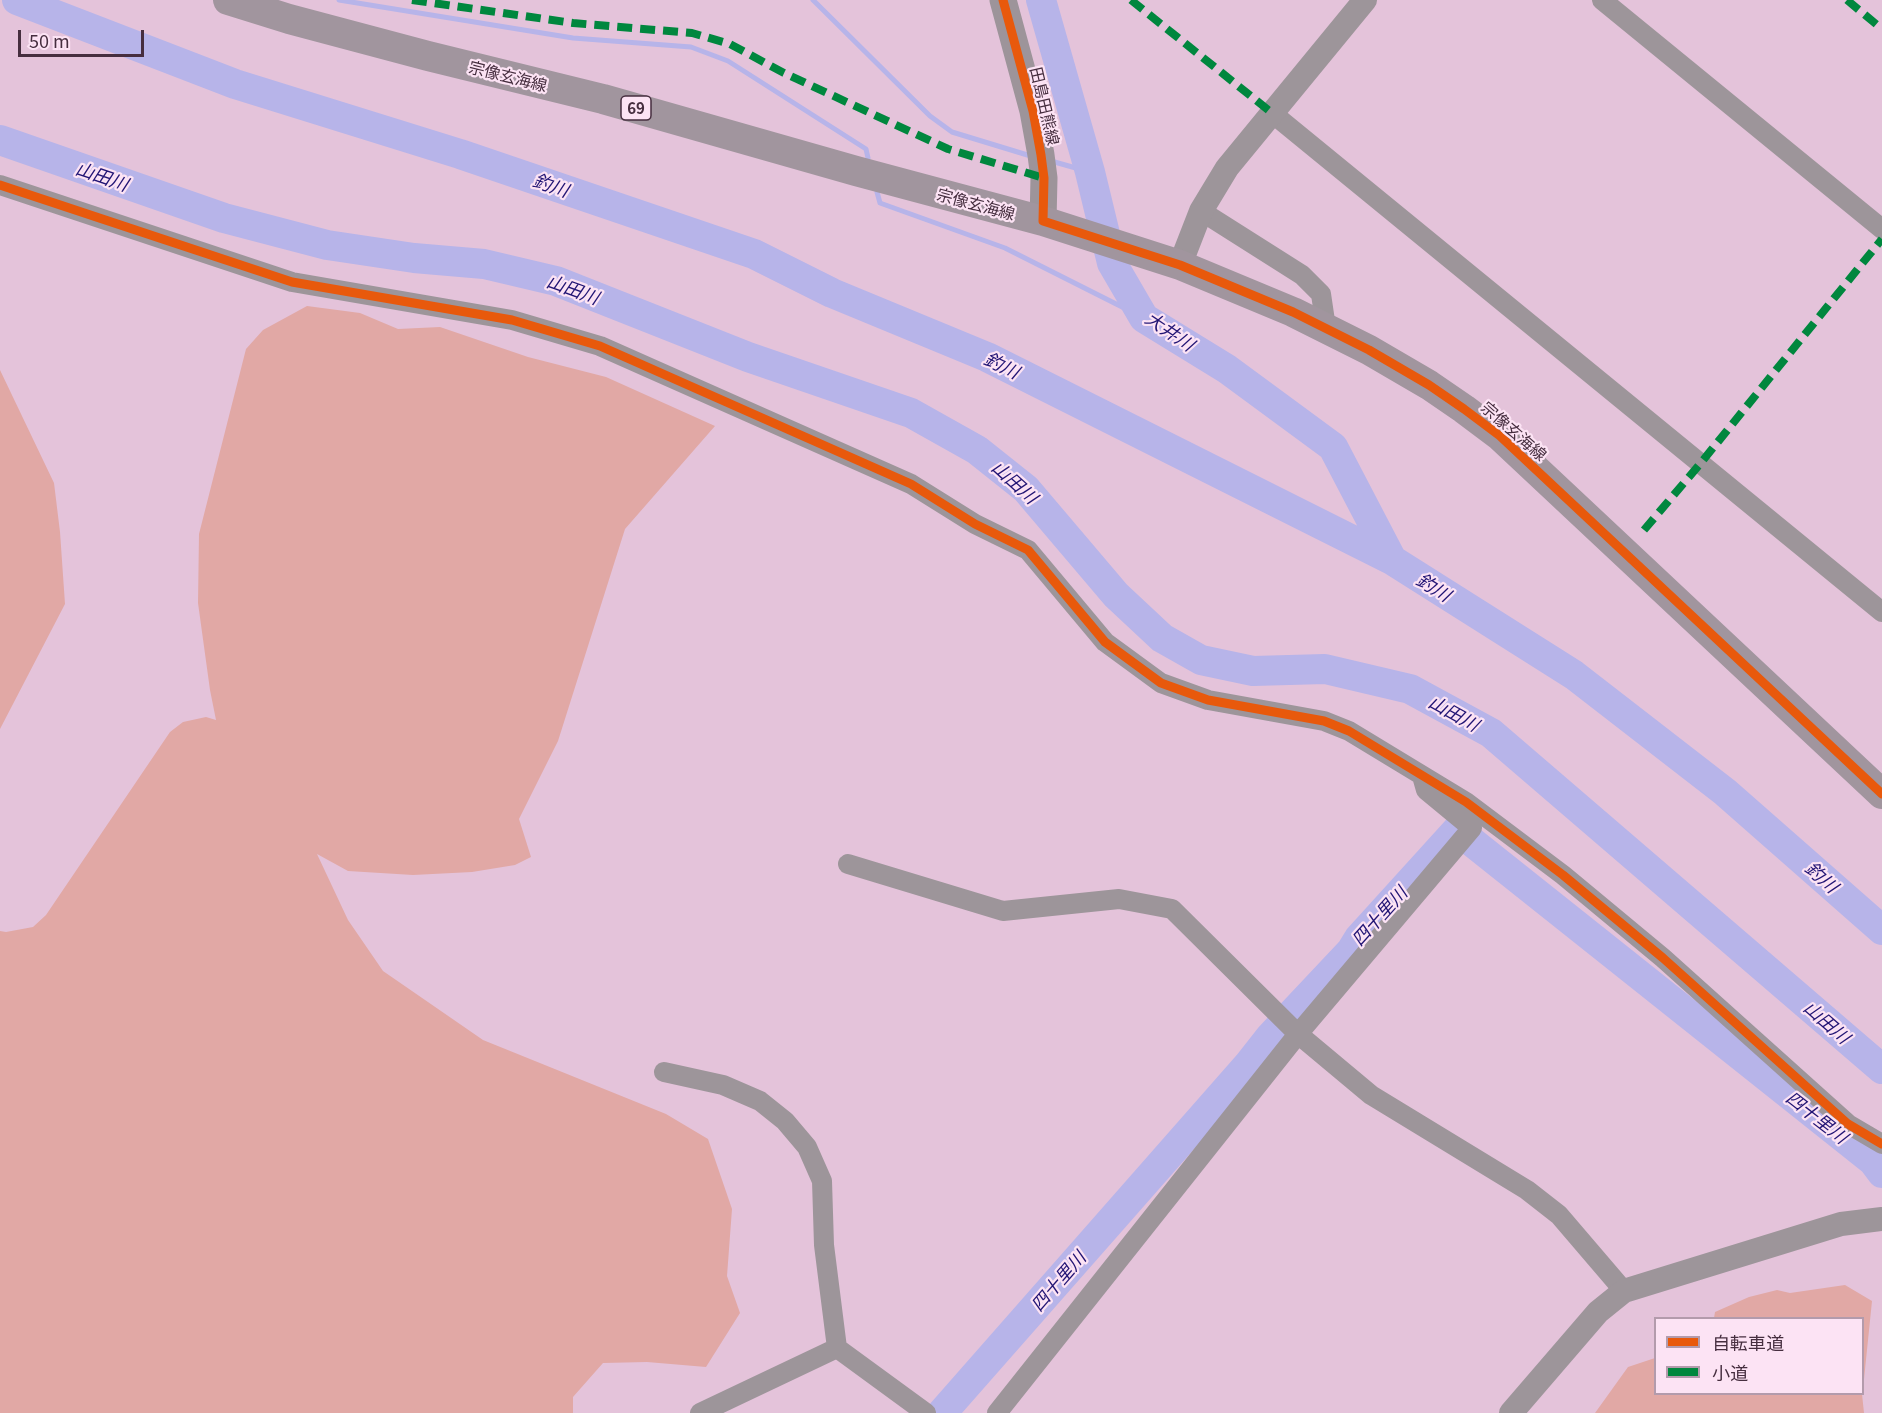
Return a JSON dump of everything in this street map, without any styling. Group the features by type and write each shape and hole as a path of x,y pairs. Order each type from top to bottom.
{"main road":[{"name":"宗像玄海線","path":"228,0 289,20 603,99 1043,221 1180,265 1293,312 1369,350 1429,385 1500,436 1882,794"},
{"name":"田島田熊線","path":"1003,0 1033,111 1043,167 1043,221"}],"street":[{"path":"1180,265 1201,211 1227,168 1365,0"},
{"path":"1602,0 1882,229"},
{"path":"1272,113 1882,612"},
{"path":"0,185 292,282 512,320 600,346 911,484 975,524 1028,550 1106,642 1161,683 1208,700 1324,721 1350,731 1466,802 1563,875 1663,958 1848,1124 1882,1144"},
{"path":"1201,211 1302,275 1321,294 1326,328"},
{"path":"997,1413 1298,1034 1472,828 1426,790 1422,776"},
{"path":"848,864 1003,911 1119,898 1172,909 1298,1034 1371,1095 1527,1190 1559,1215 1624,1291"},
{"path":"664,1072 723,1085 760,1101 785,1121 807,1147 822,1181 824,1245 837,1348 927,1413"},
{"path":"1512,1413 1598,1312 1624,1291 1841,1224 1882,1219"},
{"path":"700,1413 837,1348"}],"shaded area":[{"path":"307,306 360,313 398,329 440,327 528,357 606,377 715,426 625,529 558,741 519,819 531,857 515,865 472,872 413,875 348,871 317,854 348,920 383,971 483,1040 666,1114 708,1139 732,1209 727,1276 740,1313 706,1367 647,1362 603,1363 573,1397 573,1413 0,1413 0,931 33,927 46,915 170,732 183,722 206,717 216,720 198,603 199,534 246,349 263,330"},
{"path":"0,370 54,483 65,604 0,729"},
{"path":"1845,1285 1872,1301 1864,1379 1864,1317 1714,1317 1715,1312 1749,1297 1777,1290 1790,1293"},
{"path":"1654,1358 1654,1395 1862,1395 1864,1413 1595,1413 1628,1367"}],"waterway":[{"name":"釣川","path":"17,0 235,84 460,154 754,254 832,293 987,357 1392,560 1574,675 1725,792 1882,930"},
{"path":"339,0 573,38 691,47 728,61 866,149 868,158"},
{"path":"813,0 930,116 952,132 1034,157"},
{"name":"大井川","path":"1041,0 1090,172 1112,263 1144,318 1227,369 1333,447 1392,560"},
{"name":"山田川","path":"0,140 224,218 327,245 414,258 484,264 556,281 748,357 911,413 977,450 1026,489 1116,595 1162,638 1201,660 1253,671 1325,669 1410,689 1491,733 1882,1069"},
{"path":"1051,161 1090,172"},
{"path":"877,192 880,203 1005,248 1144,318"},
{"name":"四十里川","path":"942,1413 1248,1065 1270,1037 1351,951 1359,938 1457,830 1873,1161 1882,1173"}],"marked path":[{"path":"412,0 573,23 692,33 730,44 784,73 948,149 1044,178"},
{"path":"1131,0 1272,113"},
{"path":"1847,0 1882,29"},
{"path":"1644,530 1882,239"}],"cycle path":[{"path":"1003,0 1033,111 1041,155 1044,178 1043,221 1180,265 1293,312 1369,350 1429,385 1500,436 1882,794"},
{"path":"0,185 292,282 512,320 600,346 911,484 975,524 1028,550 1105,642 1161,683 1208,700 1324,721 1349,731 1466,802 1563,875 1663,958 1848,1124 1882,1144"}]}
